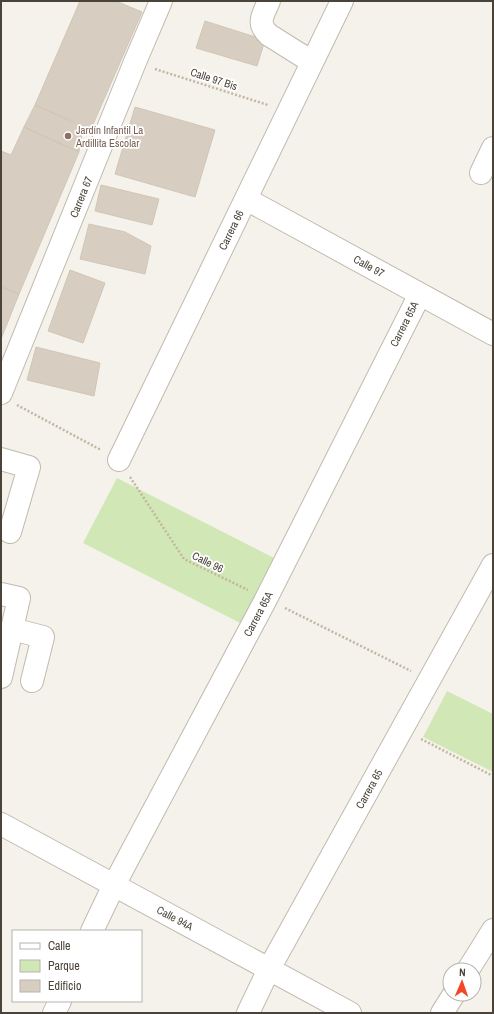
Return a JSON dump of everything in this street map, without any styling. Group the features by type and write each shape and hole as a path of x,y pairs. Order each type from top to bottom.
{"street":[{"name":"Carrera 67","path":"8,399 135,62 161,1"},
{"path":"269,1 261,19 261,26 269,35 312,62"},
{"name":"Carrera 66","path":"119,460 342,1"},
{"path":"481,173 493,148"},
{"name":"Calle 97","path":"246,199 493,334"},
{"name":"Carrera 65A","path":"92,930 114,885 266,599 420,294"},
{"path":"1,459 29,467 10,532"},
{"name":"Carrera 65","path":"248,1013 269,969 493,565"},
{"path":"1,594 19,598 1,677"},
{"path":"12,629 43,637 32,681"},
{"name":"Calle 94A","path":"1,824 350,1013"},
{"path":"473,962 493,930"},
{"path":"54,1013 60,1002"},
{"path":"442,1013 449,1002"}],"path":[{"name":"Calle 97 Bis","path":"135,62 288,111"},
{"name":"Calle 96","path":"8,399 119,460 184,559 430,680"},
{"path":"402,729 493,776"}],"green space":[{"path":"117,478 278,560 244,625 83,543"},
{"path":"447,691 493,714 493,772 423,737"}],"building":[{"path":"80,1 116,1 142,12 91,129 35,105"},
{"path":"205,21 265,40 257,66 196,48"},
{"path":"35,105 83,127 79,152 24,127"},
{"path":"135,107 215,130 195,197 115,174"},
{"path":"24,127 79,152 19,294 1,287 1,151 11,155"},
{"path":"101,185 159,199 152,225 95,211"},
{"path":"89,224 125,232 151,246 145,274 80,259"},
{"path":"70,270 105,283 83,343 48,331"},
{"path":"1,287 19,294 1,339"},
{"path":"36,347 100,363 94,396 27,380"}],"place":[{"name":"Jardín Infantil La Ardillita Escolar","path":"68,136"}]}
